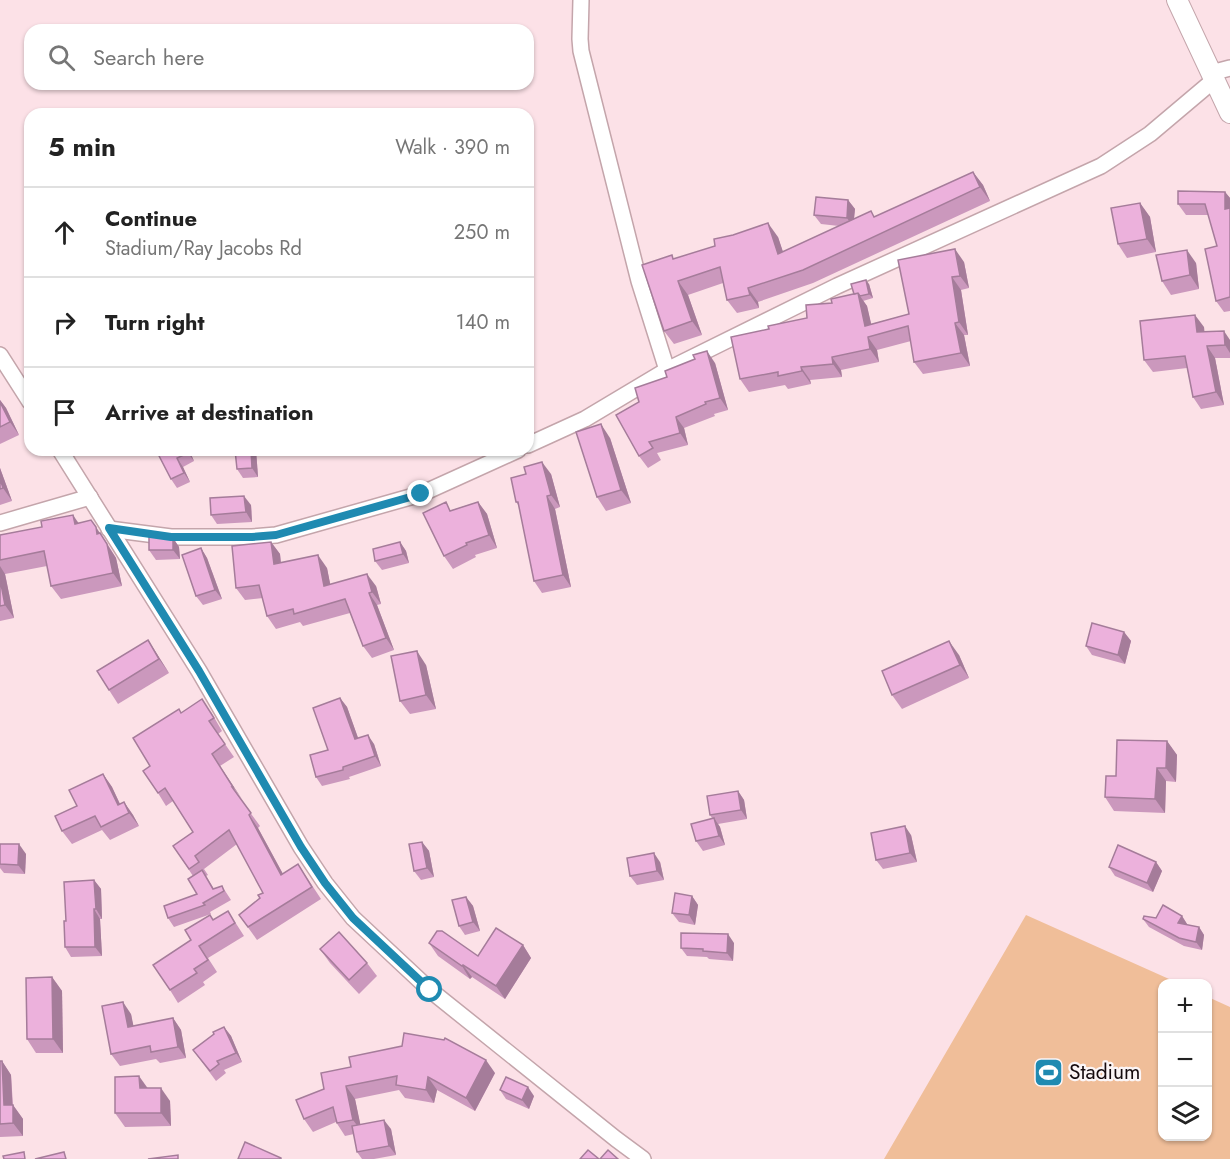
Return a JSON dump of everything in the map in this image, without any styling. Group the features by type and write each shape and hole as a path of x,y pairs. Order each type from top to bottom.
{"main road":[{"path":"1177,0 1218,74 1230,113"}],"street":[{"path":"581,0 581,51 639,281 667,369"},
{"path":"534,442 585,419 667,369 837,286 1101,166 1150,134 1218,74"},
{"path":"0,355 24,393"},
{"path":"64,456 199,671 301,847 325,883 353,918 430,990 643,1159"},
{"path":"109,528 171,537 276,535 421,494 505,456"},
{"path":"0,523 90,497"}],"shaded area":[{"name":"Stadium","path":"1026,915 1169,979 1158,979 1158,1141 1212,1141 1212,999 1230,1007 1230,1159 884,1159"}],"building":[{"path":"973,172 980,187 803,270 748,288 750,295 727,300 720,267 678,281 692,321 664,331 642,265 672,255 673,259 715,246 714,239 768,223 778,254 871,211 874,217"},
{"path":"1178,191 1225,192 1225,209 1230,208 1230,297 1216,301 1205,249 1217,246 1205,204 1178,204"},
{"path":"816,197 848,200 847,218 814,215"},
{"path":"1140,203 1147,239 1118,244 1111,208"},
{"path":"955,249 960,276 952,277 959,322 955,323 961,353 914,362 908,326 868,337 870,349 832,357 833,364 801,367 802,371 778,376 778,372 740,379 731,337 807,318 806,305 832,303 831,299 858,293 865,326 909,314 898,260"},
{"path":"1187,250 1190,275 1162,281 1156,255"},
{"path":"866,280 869,294 860,296 858,293 854,294 851,284"},
{"path":"1195,315 1197,332 1224,331 1225,345 1207,346 1216,392 1193,397 1185,356 1144,360 1140,321"},
{"path":"707,351 720,398 705,402 706,404 676,417 680,433 649,442 653,448 639,456 616,415 639,402 635,388 667,377 665,371 695,359 693,355"},
{"path":"0,402 10,422 0,427"},
{"path":"601,424 621,490 597,497 576,432"},
{"path":"159,456 181,456 177,458 184,473 171,479"},
{"path":"236,456 251,456 252,468 237,469"},
{"path":"542,462 551,495 547,496 563,575 534,581 511,478 526,474 524,467"},
{"path":"244,496 246,512 211,515 210,498"},
{"path":"446,502 450,511 478,502 489,535 466,543 467,545 444,556 423,513"},
{"path":"73,515 75,524 91,520 96,527 97,534 100,533 107,544 113,573 51,586 44,551 0,560 0,535 42,527 41,521"},
{"path":"149,536 173,538 173,550 149,550"},
{"path":"271,542 274,564 318,555 324,586 367,574 372,592 369,593 386,638 363,646 345,599 294,614 293,609 267,616 259,585 236,588 232,546"},
{"path":"400,542 403,554 375,561 373,549"},
{"path":"201,548 215,590 196,596 182,555"},
{"path":"0,579 5,605 0,606"},
{"path":"1092,623 1124,632 1118,655 1086,646"},
{"path":"148,640 159,659 109,690 97,671"},
{"path":"949,641 960,665 892,695 882,671"},
{"path":"417,651 426,695 400,701 391,656"},
{"path":"340,698 355,739 368,735 375,756 343,767 343,770 316,777 310,755 328,750 313,708"},
{"path":"202,699 214,718 209,721 225,744 212,754 251,813 249,815 281,875 298,864 312,887 248,927 239,915 260,898 258,895 263,893 229,830 195,856 199,862 189,869 173,846 193,832 165,788 158,793 143,771 150,766 133,738 179,709 181,713"},
{"path":"1117,740 1167,741 1166,768 1157,768 1155,799 1105,797 1106,776 1116,776"},
{"path":"103,774 118,805 124,802 129,813 101,827 95,816 62,831 55,816 77,806 69,790"},
{"path":"738,791 741,810 710,815 707,796"},
{"path":"714,818 719,836 696,841 691,824"},
{"path":"905,826 910,853 876,860 871,833"},
{"path":"422,842 427,868 414,871 409,844"},
{"path":"0,844 19,844 18,865 0,864"},
{"path":"1118,845 1156,862 1147,883 1109,867"},
{"path":"654,853 657,871 630,876 627,858"},
{"path":"202,870 213,889 222,886 224,891 203,903 205,905 168,918 164,906 197,894 188,879"},
{"path":"94,880 95,947 65,947 64,882"},
{"path":"675,893 692,896 689,915 672,913"},
{"path":"466,897 473,922 459,926 452,900"},
{"path":"1163,905 1182,916 1178,923 1199,927 1196,942 1179,938 1143,919 1144,916 1156,918"},
{"path":"228,911 235,923 199,946 208,960 194,969 197,973 170,990 153,965 191,940 185,930 210,915 213,920"},
{"path":"496,928 523,945 496,986 429,943 437,931 442,931 478,956"},
{"path":"339,932 367,963 349,980 320,949"},
{"path":"681,933 728,934 727,953 681,948"},
{"path":"52,977 53,1039 27,1039 26,978"},
{"path":"123,1002 128,1027 173,1018 178,1047 151,1052 150,1046 111,1054 102,1006"},
{"path":"224,1027 236,1053 217,1061 219,1064 210,1071 193,1050 214,1034 213,1032"},
{"path":"404,1033 444,1040 445,1038 486,1060 466,1098 428,1077 426,1090 396,1085 397,1076 346,1086 353,1120 337,1123 333,1107 304,1119 296,1100 324,1089 321,1073 351,1067 349,1057 402,1046"},
{"path":"0,1061 2,1061 4,1105 13,1105 13,1123 0,1124"},
{"path":"139,1076 140,1088 161,1088 161,1113 115,1113 115,1077"},
{"path":"506,1077 528,1087 522,1100 500,1090"},
{"path":"384,1120 389,1146 357,1152 352,1126"},
{"path":"245,1142 281,1158 281,1159 238,1159"},
{"path":"588,1150 599,1159 580,1159"},
{"path":"608,1150 618,1159 600,1159"},
{"path":"24,1152 25,1159 4,1159 3,1156"},
{"path":"64,1152 66,1159 35,1159"},
{"path":"178,1155 178,1159 148,1159"}],"place":[{"name":"Stadium","path":"1048,1072"}],"route":[{"path":"421,494 276,535 171,537 109,528 199,671 301,847 325,883 353,918 430,990"}]}
